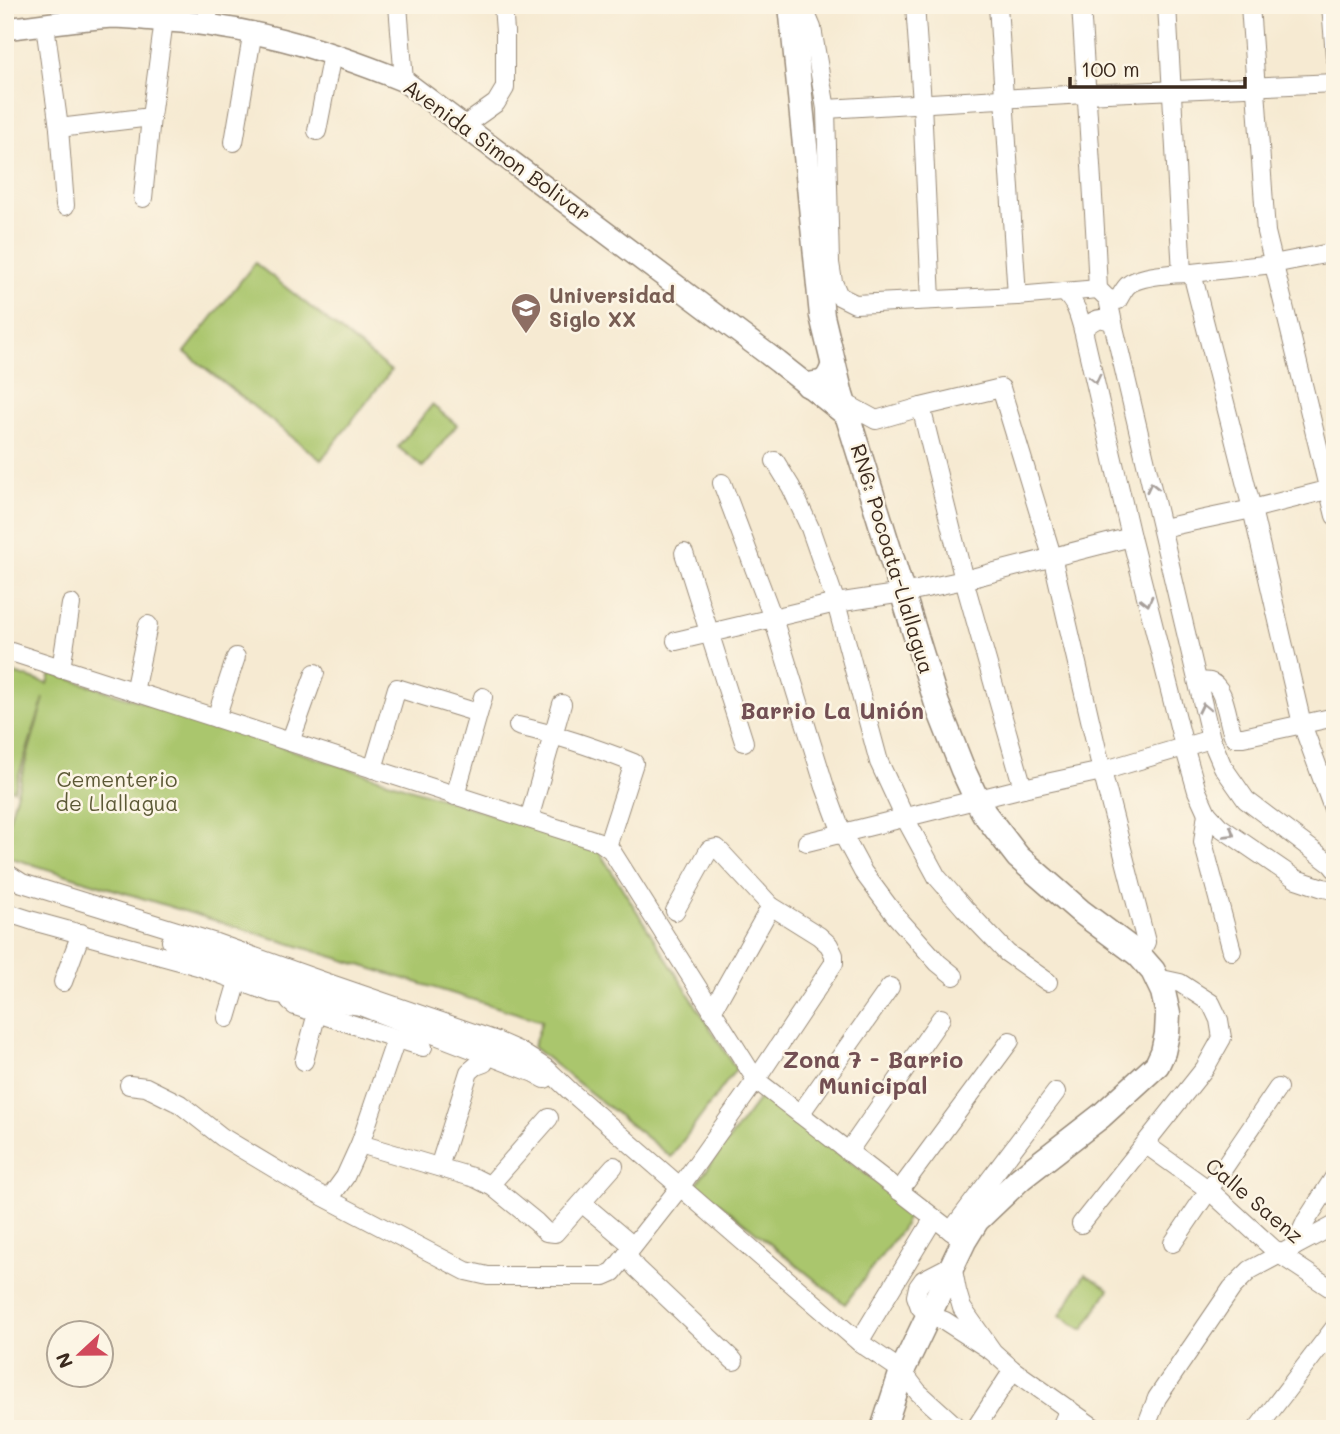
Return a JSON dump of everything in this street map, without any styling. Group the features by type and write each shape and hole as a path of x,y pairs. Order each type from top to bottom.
{"highway":[{"name":"RN6: Pocoata-Llallagua","path":"791,5 820,305 833,367 937,704 963,770 985,813 1018,856 1080,911 1139,955 1157,978 1168,1014 1167,1034 1157,1065 1101,1116 1021,1178 957,1236 947,1283 902,1371 884,1425"},
{"path":"808,386 823,383 830,376 833,367"}],"main road":[{"name":"Avenida Simon Bolivar","path":"5,29 113,17 164,20 208,15 332,54 404,81 808,386 846,410"}],"street":[{"path":"398,5 404,81"},
{"path":"465,125 496,103 505,88 503,5"},
{"path":"800,5 812,28 826,109 830,263 833,282 839,296 855,304 1064,292 1103,294 1118,300 1126,286 1137,279 1273,264 1335,252"},
{"path":"915,5 931,300"},
{"path":"998,5 1017,296"},
{"path":"1080,5 1095,229 1103,294 1113,323 1211,739 1223,767 1246,800 1335,869"},
{"path":"1167,5 1187,273 1252,509 1302,724 1335,814"},
{"path":"1251,5 1266,232 1331,489 1335,516"},
{"path":"1332,5 1335,57"},
{"path":"143,198 150,117 164,20"},
{"path":"46,24 59,128 65,206"},
{"path":"234,142 253,31"},
{"path":"317,131 332,54"},
{"path":"826,109 1335,83"},
{"path":"59,128 150,117"},
{"path":"1064,292 1073,300 1079,315 1131,537 1197,791 1207,813 1220,827 1296,879 1335,890"},
{"path":"1083,331 1096,318 1107,318 1113,323"},
{"path":"846,410 876,420 1001,388 1052,556 1102,771 1146,942 1139,955"},
{"path":"921,407 964,580 1023,788"},
{"path":"775,461 791,487 810,528 835,603 879,762 905,818 937,877 964,908 1007,953 1048,982"},
{"path":"722,483 774,618 825,787 842,833 863,872 895,915 938,963 954,976"},
{"path":"1162,528 1331,489"},
{"path":"676,641 835,603 964,580 1131,537"},
{"path":"684,553 744,742"},
{"path":"61,669 71,604"},
{"path":"134,692 148,625"},
{"path":"5,650 600,842 611,850 755,1080 957,1236 1056,1092"},
{"path":"216,718 236,657"},
{"path":"290,742 315,673"},
{"path":"1198,682 1210,681 1222,694 1234,737 1335,717"},
{"path":"373,769 397,688 481,705 456,796"},
{"path":"529,819 562,704"},
{"path":"519,726 554,734 634,763 607,848"},
{"path":"807,842 1102,771 1211,739"},
{"path":"1207,813 1203,842 1232,951"},
{"path":"129,1085 146,1087 180,1104 222,1137 329,1199 466,1271 488,1276 604,1276 613,1272 680,1186 834,963 829,945 771,906 717,848 709,850 675,911"},
{"path":"5,870 22,883 214,942 519,1051 547,1069 859,1342 902,1371 918,1392 959,1429"},
{"path":"5,882 19,891 188,947 268,980 295,984 361,1006 534,1073 581,1100"},
{"path":"712,1011 771,906"},
{"path":"5,912 198,966 257,989 361,1006"},
{"path":"63,982 81,933"},
{"path":"1082,1224 1205,1068 1222,1038 1219,1020 1211,1003 1180,983 1157,978"},
{"path":"227,1018 238,981"},
{"path":"800,1114 890,988"},
{"path":"278,994 295,1006 424,1048"},
{"path":"304,1061 317,1013"},
{"path":"848,1152 941,1018"},
{"path":"329,1199 345,1177 359,1144 396,1039"},
{"path":"899,1191 1010,1041"},
{"path":"439,1167 470,1073 476,1066 484,1063"},
{"path":"1173,1243 1278,1088"},
{"path":"489,1185 550,1118"},
{"path":"359,1144 475,1178 489,1185 546,1232 555,1233 614,1166"},
{"name":"Calle Saenz","path":"1145,1144 1209,1190 1335,1290"},
{"path":"1286,1251 1335,1176"},
{"path":"582,1203 630,1251 636,1268 734,1361"},
{"path":"859,1342 934,1218"},
{"path":"1145,1429 1157,1398 1231,1288 1250,1270 1335,1225"},
{"path":"947,1283 993,1352 1013,1370 1096,1429"},
{"path":"929,1318 993,1352"},
{"path":"1257,1429 1335,1327"},
{"path":"975,1429 1013,1370"},
{"path":"1060,1429 1069,1409"}],"green space":[{"path":"255,263 391,371 321,460 185,352"},
{"path":"432,405 457,425 423,467 398,447"},
{"name":"Cementerio de Llallagua","path":"5,670 48,684 51,673 597,848 736,1069 671,1157 533,1047 542,1021 5,856 5,834 44,698 14,790 5,787"},
{"path":"762,1095 912,1209 901,1230 845,1304 696,1184"},
{"path":"1085,1274 1109,1289 1083,1330 1060,1316"}],"place":[{"name":"Universidad Siglo XX","path":"526,335"}],"district":[{"name":"Barrio La Unión","path":"832,711"},
{"name":"Zona 7 - Barrio Municipal","path":"873,1073"}]}
